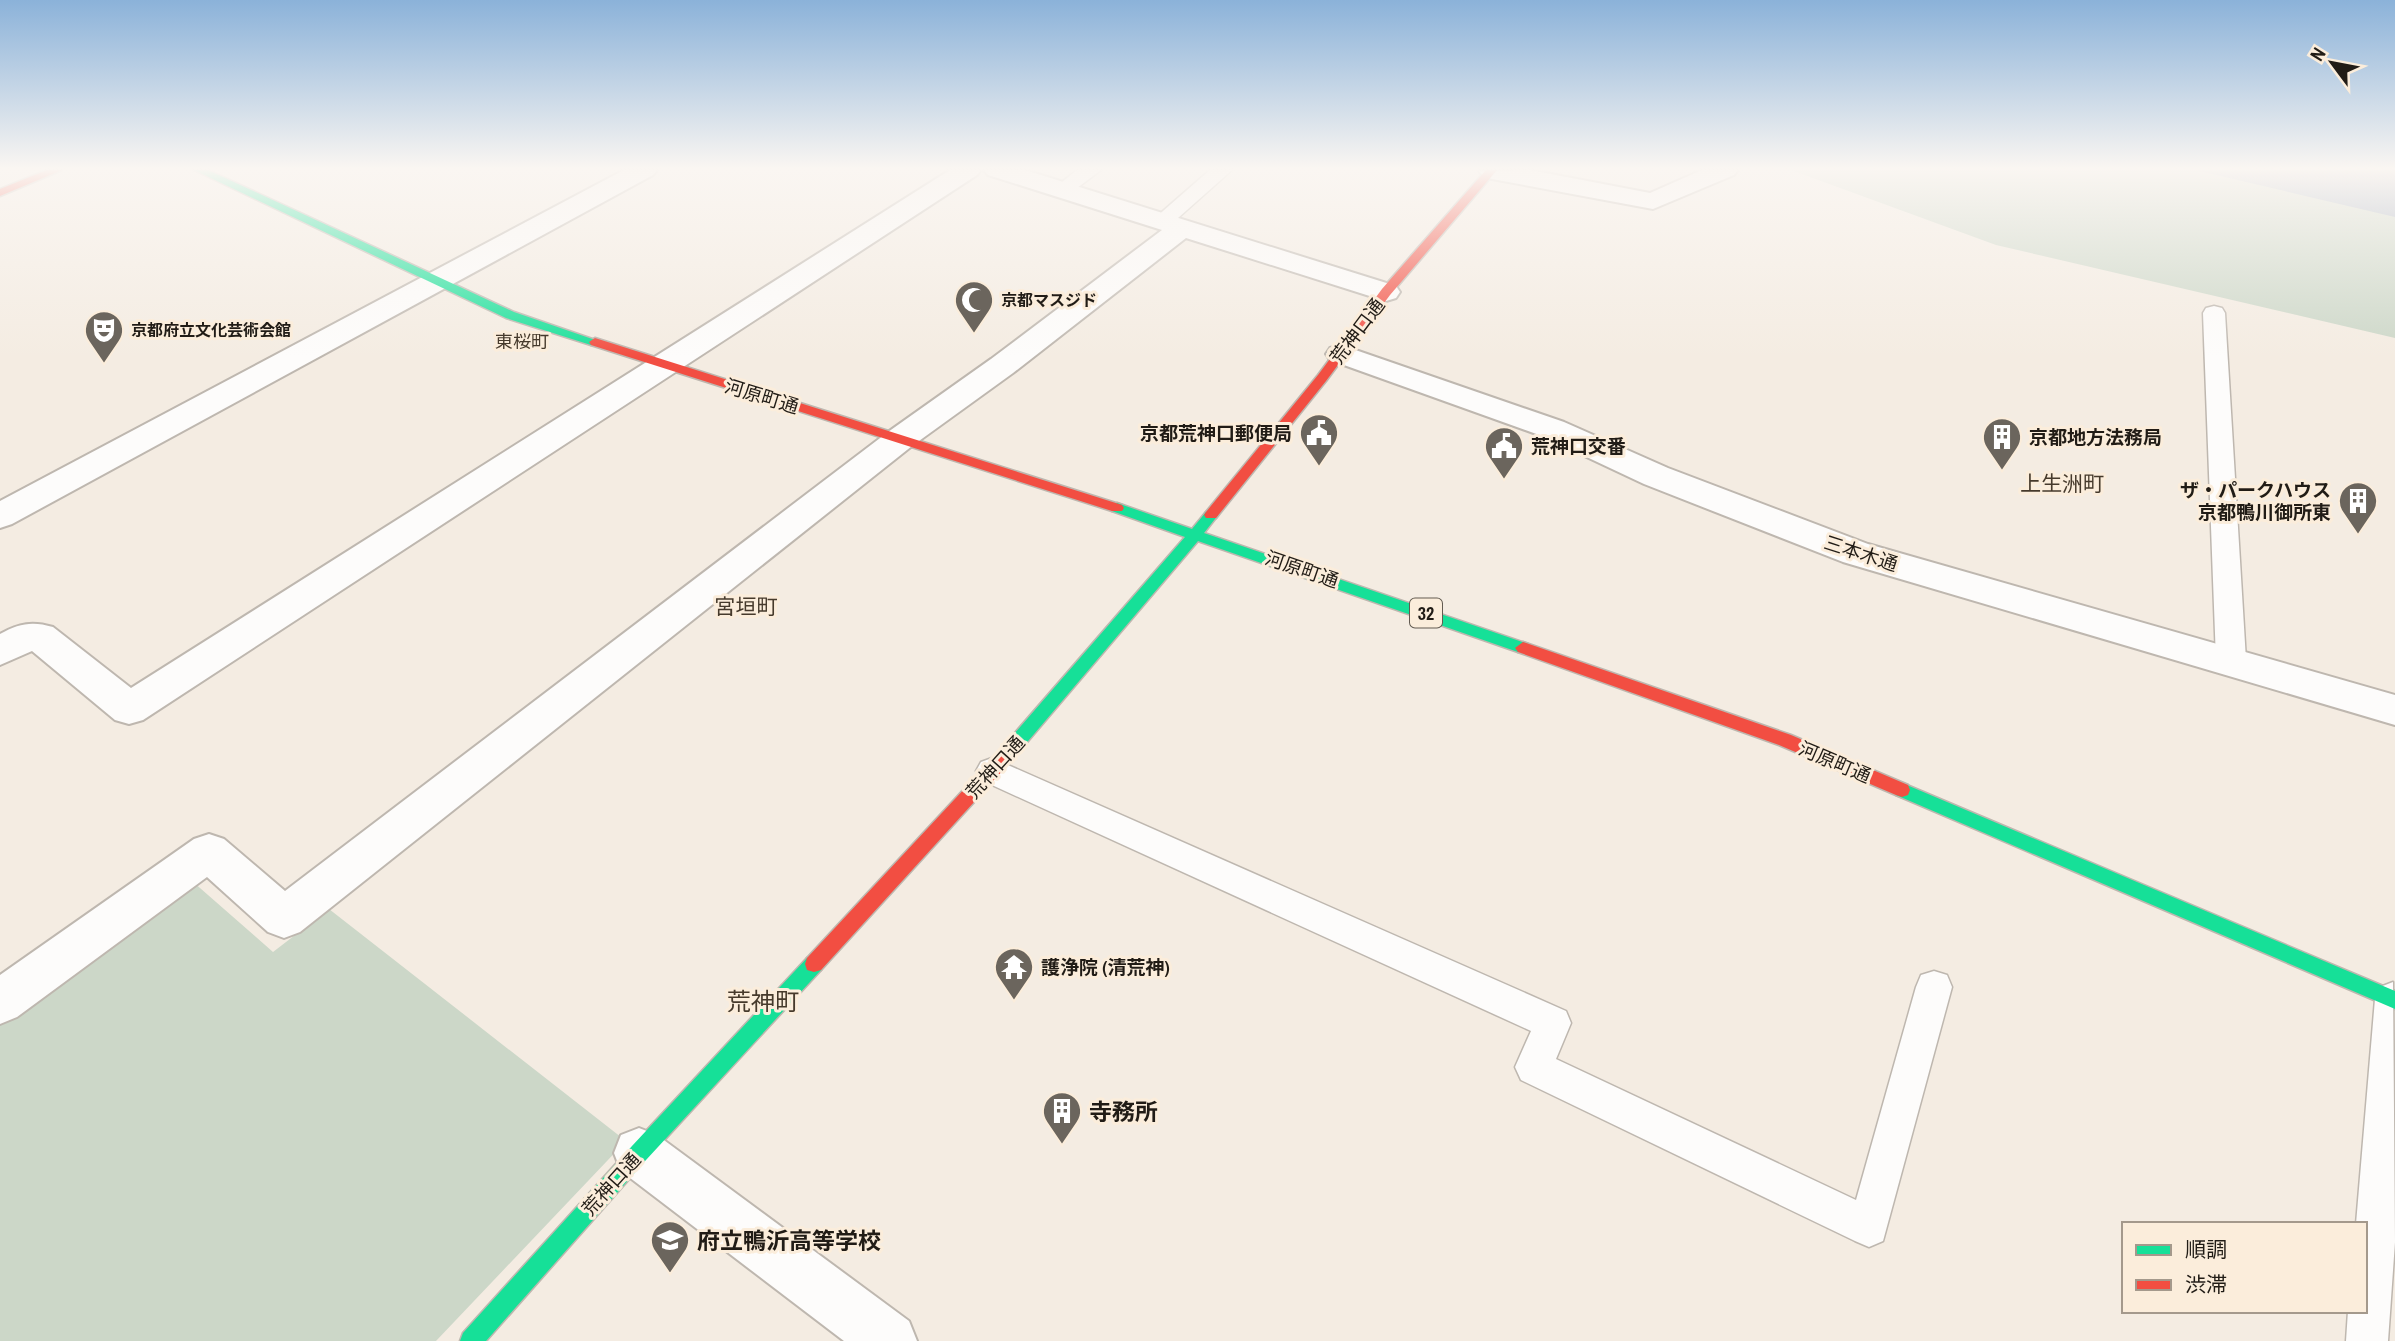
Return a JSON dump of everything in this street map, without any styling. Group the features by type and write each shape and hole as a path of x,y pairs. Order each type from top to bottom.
{"main road":[{"name":"河原町通","path":"330,233 510,315 662,366 1196,533 1785,740 2394,1000"},
{"name":"荒神口通","path":"471,1341 639,1153 992,771 1196,533 1341,354 1386,292 1438,233"}],"street":[{"path":"0,516 529,233"},
{"path":"0,651 25,637 40,637 129,709 870,233"},
{"path":"0,1002 209,852 284,918 900,439 1002,366 1163,233"},
{"path":"1196,233 1386,292"},
{"name":"三本木通","path":"1341,354 1553,429 1656,477 1856,554 2231,660 2395,710"},
{"path":"639,1153 889,1341"}],"lane":[{"path":"2214,313 2231,660"},
{"path":"992,771 1552,1023 1534,1067 1869,1227 1934,988"},
{"path":"2367,1341 2394,1000"}],"green space":[{"path":"1962,233 2395,233 2395,338 1996,245"},
{"path":"192,881 273,952 329,909 626,1141 436,1341 0,1341 0,1021"}],"traffic: fast":[{"path":"333,233 510,315 595,342"},
{"path":"1117,508 1523,648"},
{"path":"1000,762 1157,582 1211,515"},
{"path":"1902,790 2395,1000"},
{"path":"471,1341 639,1153 814,964"}],"traffic: jam":[{"path":"1211,515 1322,378 1386,292 1438,233"},
{"path":"595,342 1117,508"},
{"path":"1523,648 1785,740 1902,790"},
{"path":"814,964 1000,762"}],"place":[{"name":"京都マスジド","path":"974,334"},
{"name":"京都府立文化芸術会館","path":"104,364"},
{"name":"京都荒神口郵便局","path":"1319,467"},
{"name":"京都地方法務局","path":"2002,471"},
{"name":"荒神口交番","path":"1504,480"},
{"name":"ザ・パークハウス 京都鴨川御所東","path":"2358,535"},
{"name":"護浄院 (清荒神)","path":"1014,1001"},
{"name":"寺務所","path":"1062,1145"},
{"name":"府立鴨沂高等学校","path":"670,1274"}],"district":[{"name":"東桜町","path":"522,341"},
{"name":"上生洲町","path":"2062,483"},
{"name":"宮垣町","path":"746,606"},
{"name":"荒神町","path":"763,1001"}]}
